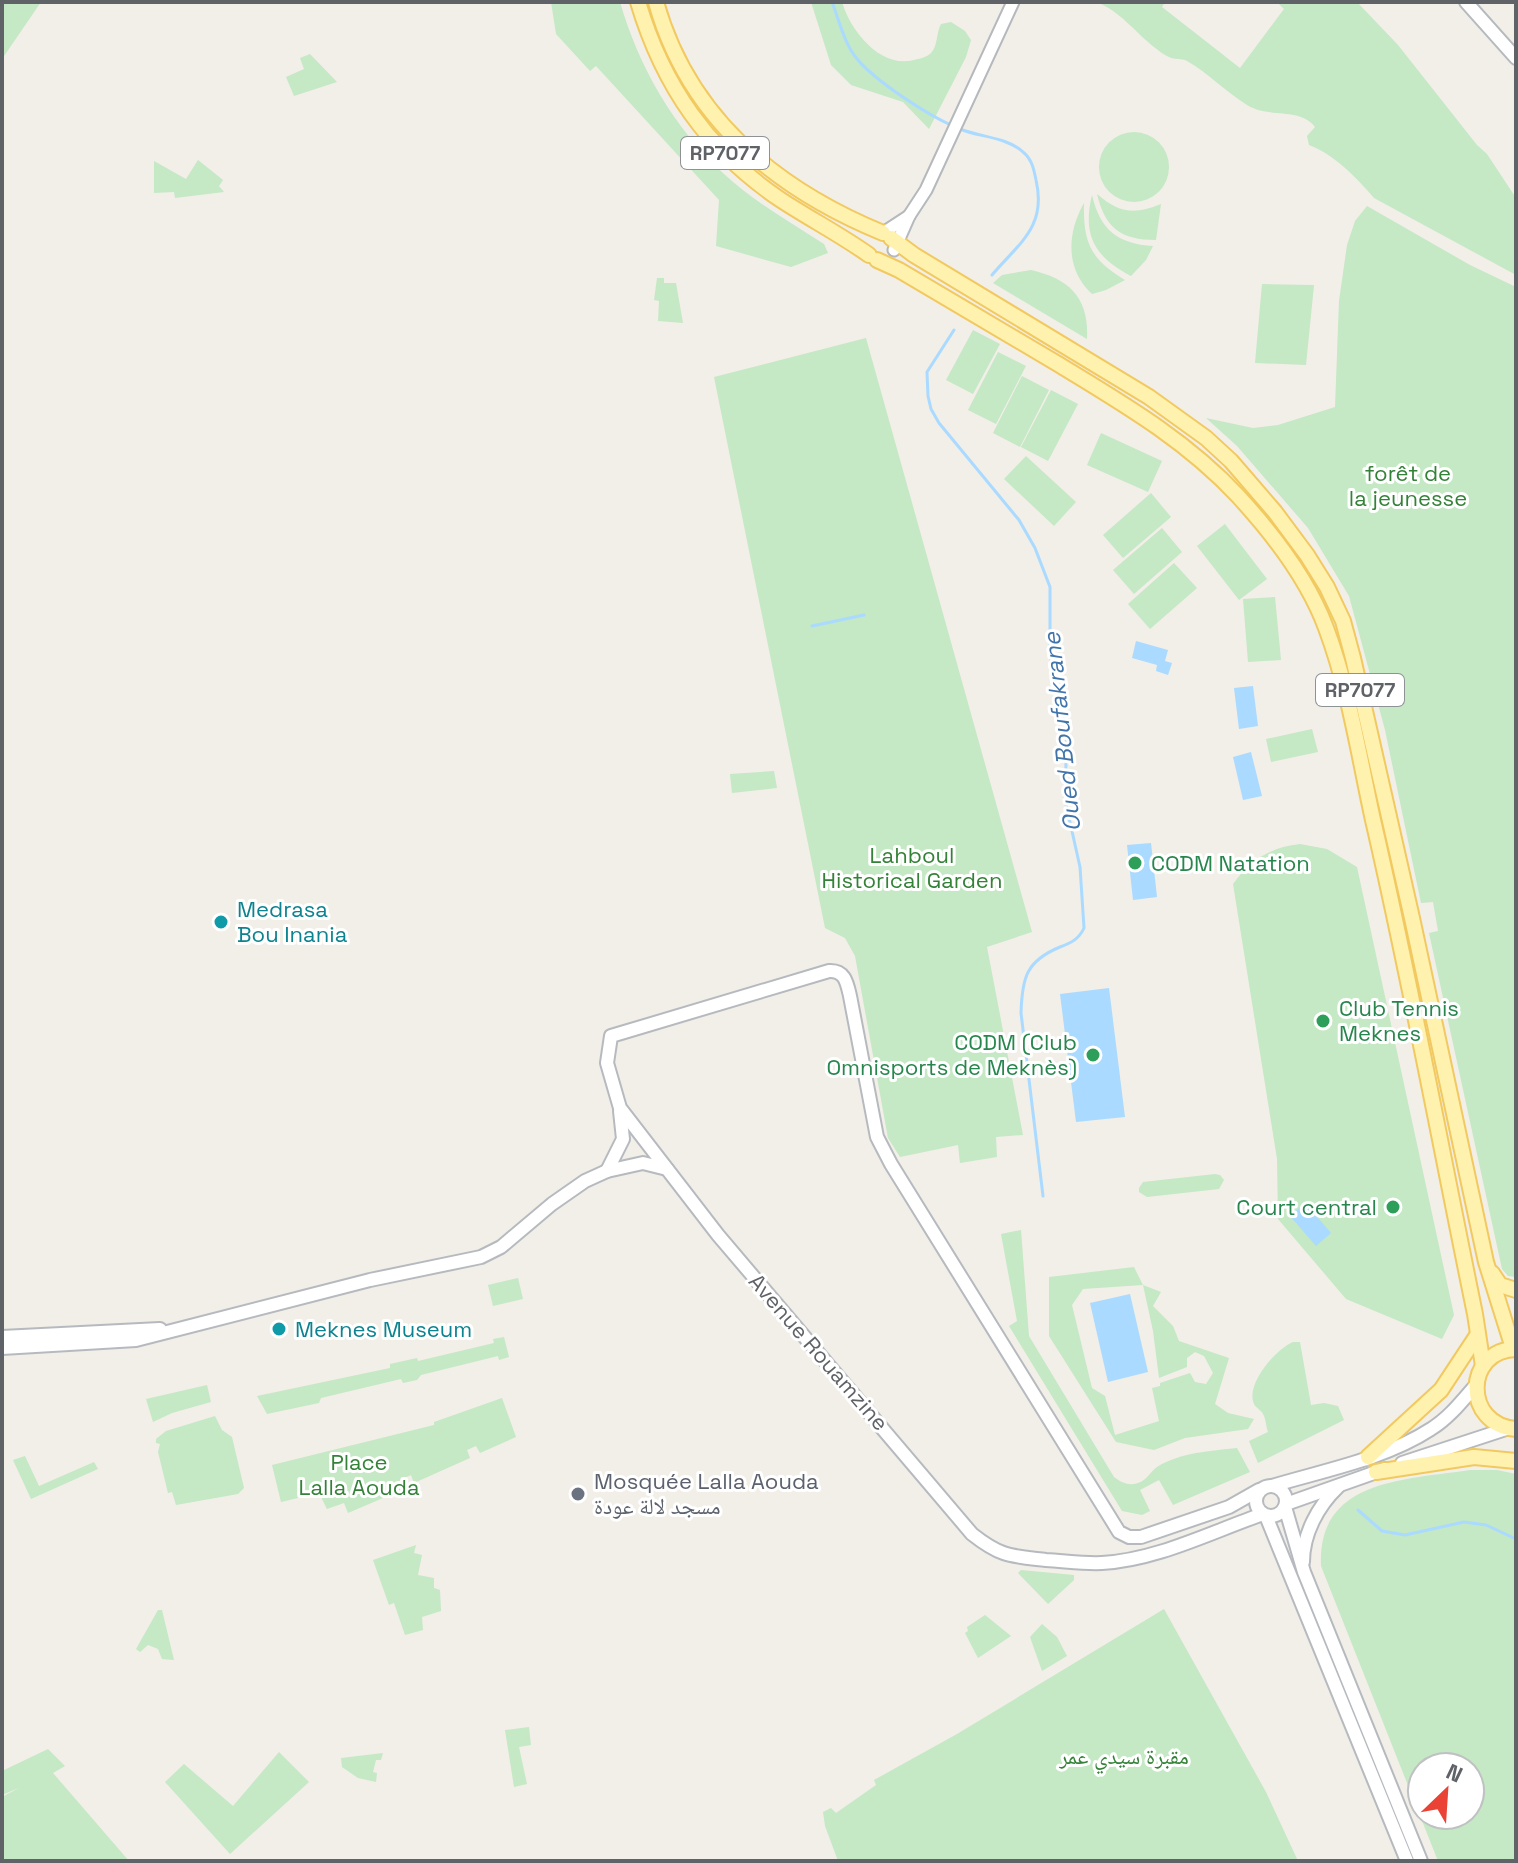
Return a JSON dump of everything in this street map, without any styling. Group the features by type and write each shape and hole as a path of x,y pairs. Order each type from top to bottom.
{"main road":[{"name":"RP7077","path":"638,2 648,37 671,86 714,142 780,199 873,258 899,270 1135,410 1179,442 1257,517 1310,593 1337,660 1383,861 1483,1366"},
{"name":"RP7077","path":"656,2 671,48 689,80 732,135 790,183 1149,397 1206,438 1231,461 1275,512 1327,587 1343,621 1353,658 1486,1262 1515,1346 1492,1356 1483,1366 1476,1385"},
{"path":"1466,2 1516,58"},
{"path":"870,237 891,241 889,257 873,258 866,246 870,237"},
{"name":"Avenue Rouamzine","path":"1124,1536 902,1182 877,1137 857,1026 844,976 829,971 611,1036 607,1063 620,1108 718,1235 972,1534 994,1551 1077,1563 1116,1562 1150,1554 1265,1515"},
{"path":"607,1171 623,1139 620,1108"},
{"path":"2,1348 136,1340 370,1280 481,1257 501,1247 575,1186 607,1171 643,1163 667,1169"},
{"path":"1486,1262 1500,1285 1516,1290"},
{"path":"2,1337 179,1329"},
{"path":"1368,1457 1441,1390 1478,1334"},
{"path":"1116,1562 1124,1536 1138,1538 1163,1530 1229,1507 1266,1488 1368,1457 1433,1428 1476,1385"},
{"path":"1476,1385 1477,1397 1488,1418 1513,1428"},
{"path":"1265,1515 1279,1514 1286,1506 1340,1484 1513,1428"},
{"path":"1376,1472 1474,1457 1516,1461"},
{"path":"1304,1572 1303,1557 1311,1525 1327,1498 1340,1484"},
{"path":"1266,1488 1285,1494 1304,1572 1421,1861"},
{"path":"1266,1488 1255,1503 1265,1515 1407,1861"}],"street":[{"path":"891,241 926,190 1013,2"}],"green space":[{"path":"2,2 41,2 2,59"},
{"path":"551,2 620,2 648,73 689,136 735,184 824,244 828,253 791,267 716,246 719,200 596,66 590,71 556,34"},
{"path":"811,2 842,2 859,35 878,53 890,59 914,60 927,56 935,47 941,24 951,22 965,31 971,40 966,57 929,129 903,102 851,85 831,65"},
{"path":"1096,2 1165,2 1162,7 1240,68 1284,9 1277,2 1357,2 1398,45 1487,154 1516,198 1516,275 1374,198 1336,161 1309,145 1307,136 1315,127 1309,121 1247,105 1187,61 1163,54 1120,16"},
{"path":"310,54 337,82 294,96 286,77 304,69 300,58"},
{"path":"1134,132 1159,142 1169,167 1159,192 1134,202 1109,192 1099,167 1109,142"},
{"path":"198,160 223,180 219,186 224,192 175,198 174,192 154,193 154,161 186,179"},
{"path":"1097,194 1112,205 1127,210 1143,210 1161,204 1156,240 1133,238 1116,230 1105,216"},
{"path":"1092,195 1100,217 1112,233 1130,242 1153,246 1146,260 1131,276 1108,261 1094,244 1089,222"},
{"path":"1084,203 1085,229 1091,248 1104,265 1125,280 1092,294 1083,284 1073,262 1074,226"},
{"name":"forêt de la jeunesse","path":"1367,206 1470,265 1516,287 1516,1277 1508,1276 1502,1269 1429,933 1438,931 1433,902 1421,903 1385,730 1349,596 1308,528 1237,446 1206,418 1253,428 1278,425 1335,407 1339,301 1347,245 1355,221"},
{"path":"1031,270 1056,279 1074,292 1085,312 1087,339 993,283 1002,275"},
{"path":"657,278 664,278 664,283 676,283 683,323 658,321 659,301 654,300"},
{"path":"1262,284 1314,285 1306,365 1255,363"},
{"path":"973,330 1000,344 973,394 946,380"},
{"name":"Lahboul Historical Garden","path":"866,338 1032,932 987,947 1023,1135 996,1137 997,1157 960,1163 958,1145 900,1157 888,1138 855,956 845,938 825,928 714,377"},
{"path":"998,352 1026,366 996,424 968,410"},
{"path":"1022,376 1049,390 1020,447 993,433"},
{"path":"1051,390 1078,404 1048,461 1021,447"},
{"path":"1101,433 1162,461 1148,492 1087,465"},
{"path":"1026,456 1076,502 1054,526 1004,479"},
{"path":"1151,493 1171,517 1123,558 1103,535"},
{"path":"1225,524 1267,579 1239,600 1197,546"},
{"path":"1162,528 1182,552 1134,594 1113,570"},
{"path":"1174,563 1197,588 1150,629 1128,604"},
{"path":"1275,597 1281,660 1248,662 1243,599"},
{"path":"1312,729 1318,752 1271,762 1266,739"},
{"path":"774,771 777,788 732,793 730,774"},
{"name":"Club Tennis Meknes","path":"1300,844 1327,849 1357,867 1454,1315 1442,1339 1346,1299 1278,1219 1277,1159 1233,884 1262,856"},
{"path":"1215,1174 1224,1180 1219,1189 1147,1197 1139,1192 1143,1182"},
{"path":"1021,1230 1029,1336 1114,1477 1135,1484 1157,1467 1176,1458 1237,1448 1250,1472 1173,1505 1159,1480 1140,1490 1150,1511 1142,1515 1122,1511 1009,1326 1017,1321 1001,1234"},
{"path":"1134,1267 1143,1285 1161,1292 1153,1306 1173,1326 1179,1341 1229,1358 1215,1404 1228,1413 1254,1419 1248,1429 1185,1438 1154,1450 1116,1442 1049,1336 1049,1277","holes":["1143,1285 1159,1378 1187,1367 1187,1358 1195,1352 1204,1356 1213,1373 1206,1384 1195,1382 1190,1373 1152,1388 1159,1421 1115,1435 1105,1396 1092,1388 1072,1305 1083,1289"]},
{"path":"518,1278 523,1299 493,1306 488,1285"},
{"path":"504,1337 509,1357 499,1360 498,1356 421,1375 417,1380 403,1383 401,1379 321,1398 319,1403 267,1414 257,1396 390,1368 390,1364 417,1358 418,1361 494,1343 493,1339"},
{"path":"1293,1342 1300,1342 1311,1405 1324,1403 1338,1406 1344,1420 1258,1463 1249,1441 1268,1432 1263,1414 1254,1404 1254,1387 1271,1359"},
{"path":"207,1385 211,1402 153,1422 146,1399"},
{"name":"Place Lalla Aouda","path":"502,1398 516,1437 480,1453 476,1446 467,1450 470,1458 414,1483 411,1475 400,1480 404,1489 348,1513 344,1503 327,1509 319,1493 281,1502 272,1465 434,1425 434,1422"},
{"name":"Place Lalla Aouda","path":"215,1416 222,1430 232,1437 244,1488 238,1494 176,1505 172,1492 168,1493 158,1452 160,1444 156,1443 156,1439 166,1431"},
{"path":"25,1456 39,1486 94,1462 98,1469 31,1499 13,1460"},
{"path":"1470,1470 1516,1474 1516,1861 1438,1861 1426,1831 1486,1831 1486,1751 1406,1751 1406,1780 1321,1566 1324,1537 1333,1516 1349,1500 1370,1489 1419,1477"},
{"path":"416,1545 414,1553 422,1555 418,1575 434,1578 434,1588 440,1590 441,1611 422,1617 423,1630 405,1635 394,1603 389,1605 373,1560"},
{"path":"1021,1570 1074,1575 1074,1580 1048,1604 1018,1573"},
{"name":"مقبرة سيدي عمر","path":"1164,1609 1266,1792 1298,1861 838,1861 823,1812 831,1808 836,1813 876,1785 874,1780 957,1734"},
{"path":"158,1610 162,1610 174,1660 162,1659 158,1649 148,1645 140,1652 136,1649"},
{"path":"985,1615 1011,1636 978,1658 965,1633 967,1627"},
{"path":"1042,1624 1057,1637 1067,1656 1042,1671 1030,1637"},
{"path":"529,1727 531,1745 519,1747 527,1784 514,1787 505,1730"},
{"path":"48,1749 65,1766 53,1773 129,1861 2,1861 2,1797 19,1788 2,1795 2,1771"},
{"path":"279,1752 309,1782 230,1854 165,1782 184,1764 233,1806"},
{"path":"383,1753 381,1760 376,1760 373,1772 377,1773 376,1782 358,1778 342,1767 341,1758"}],"water":[{"path":"1136,641 1168,650 1165,661 1172,663 1168,675 1156,671 1157,665 1132,658"},
{"path":"1253,686 1258,726 1239,729 1234,688"},
{"path":"1251,752 1262,796 1243,800 1233,757"},
{"path":"1151,843 1157,897 1133,900 1127,845"},
{"name":"CODM (Club Omnisports de Meknès)","path":"1109,988 1125,1117 1076,1122 1060,994"},
{"path":"1305,1203 1331,1233 1316,1246 1290,1216"},
{"path":"1130,1294 1148,1372 1108,1382 1090,1303"}],"waterway":[{"name":"Oued Boufakrane","path":"832,2 849,48 866,69 902,97 953,126"},
{"name":"Oued Boufakrane","path":"960,129 1016,147 1029,158 1035,176 1038,210 1034,222 1021,243 992,275"},
{"name":"Oued Boufakrane","path":"954,330 927,372 931,409 939,423 1019,520 1035,548 1050,587 1050,657 1067,727 1065,800 1080,867 1084,928 1074,940 1049,952 1033,965 1025,980 1021,1013 1043,1196"},
{"path":"812,626 864,615"},
{"name":"Oued Boufakrane","path":"1358,1510 1382,1531 1405,1535 1464,1522 1486,1525 1516,1539"}],"place":[{"name":"CODM Natation","path":"1135,863"},
{"name":"Medrasa Bou Inania","path":"221,922"},
{"name":"Club Tennis Meknes","path":"1323,1021"},
{"name":"CODM (Club Omnisports de Meknès)","path":"1093,1055"},
{"name":"Court central","path":"1393,1207"},
{"name":"Meknes Museum","path":"279,1329"},
{"name":"Mosquée Lalla Aouda مسجد لالة عودة","path":"578,1494"}]}
